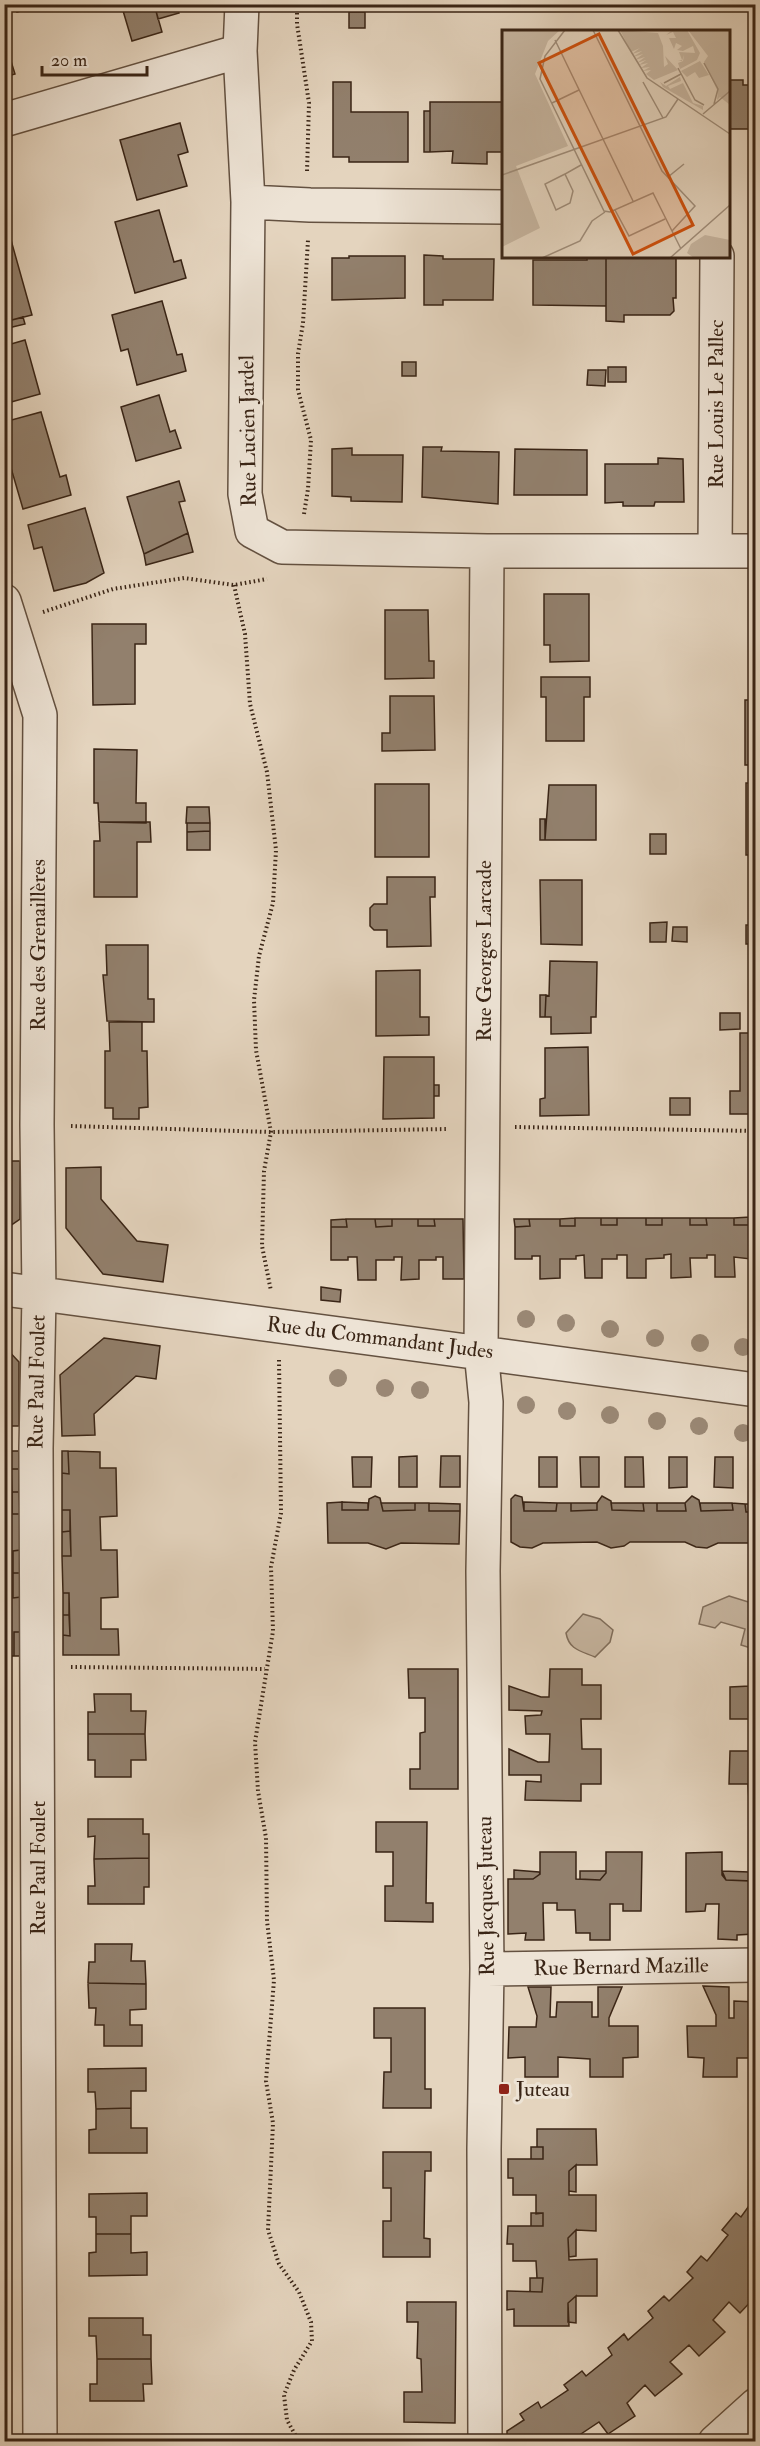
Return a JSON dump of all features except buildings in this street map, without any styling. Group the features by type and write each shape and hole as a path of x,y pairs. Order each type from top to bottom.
{"street":[{"name":"Rue Lucien Jardel","path":"242,4 240,51 248,202 245,494 252,531 282,547 487,551 756,551"},
{"path":"4,120 240,51"},
{"path":"248,202 502,207"},
{"name":"Rue Louis Le Pallec","path":"715,551 717,258"},
{"name":"Rue Georges Larcade","path":"481,1351 487,551"},
{"name":"Rue des Grenaillères","path":"6,614 40,715 37,1125 39,1295"},
{"name":"Rue du Commandant Judes","path":"4,1289 756,1389"},
{"name":"Rue Paul Foulet","path":"39,1295 36,1448 40,2442"},
{"name":"Rue Jacques Juteau","path":"481,1351 486,1402 483,1571 487,1969 484,2149 484,2442"},
{"name":"Rue Bernard Mazille","path":"487,1969 756,1965"},
{"path":"715,2442 756,2405"}],"path":[{"path":"234,585 244,634 250,704 267,772 276,850 273,903 259,956 254,1000 256,1050 271,1132 264,1171 262,1246 278,1325 281,1514 271,1567 273,1631 265,1669 255,1742 258,1791 266,1838 267,1921 274,1980 266,2081 273,2123 268,2230 279,2264 299,2292 311,2322 312,2341 294,2370 284,2395 287,2420 298,2442"},
{"path":"37,1125 271,1132 482,1128 756,1131"},
{"path":"37,1667 265,1669"}],"shaded area":[{"path":"729,1596 755,1604 754,1649 741,1645 745,1629 721,1622 715,1628 699,1624 703,1607"},
{"path":"583,1614 600,1619 613,1630 610,1642 595,1657 576,1649 570,1643 566,1633"}],"place":[{"name":"Juteau","path":"504,2089"}]}
